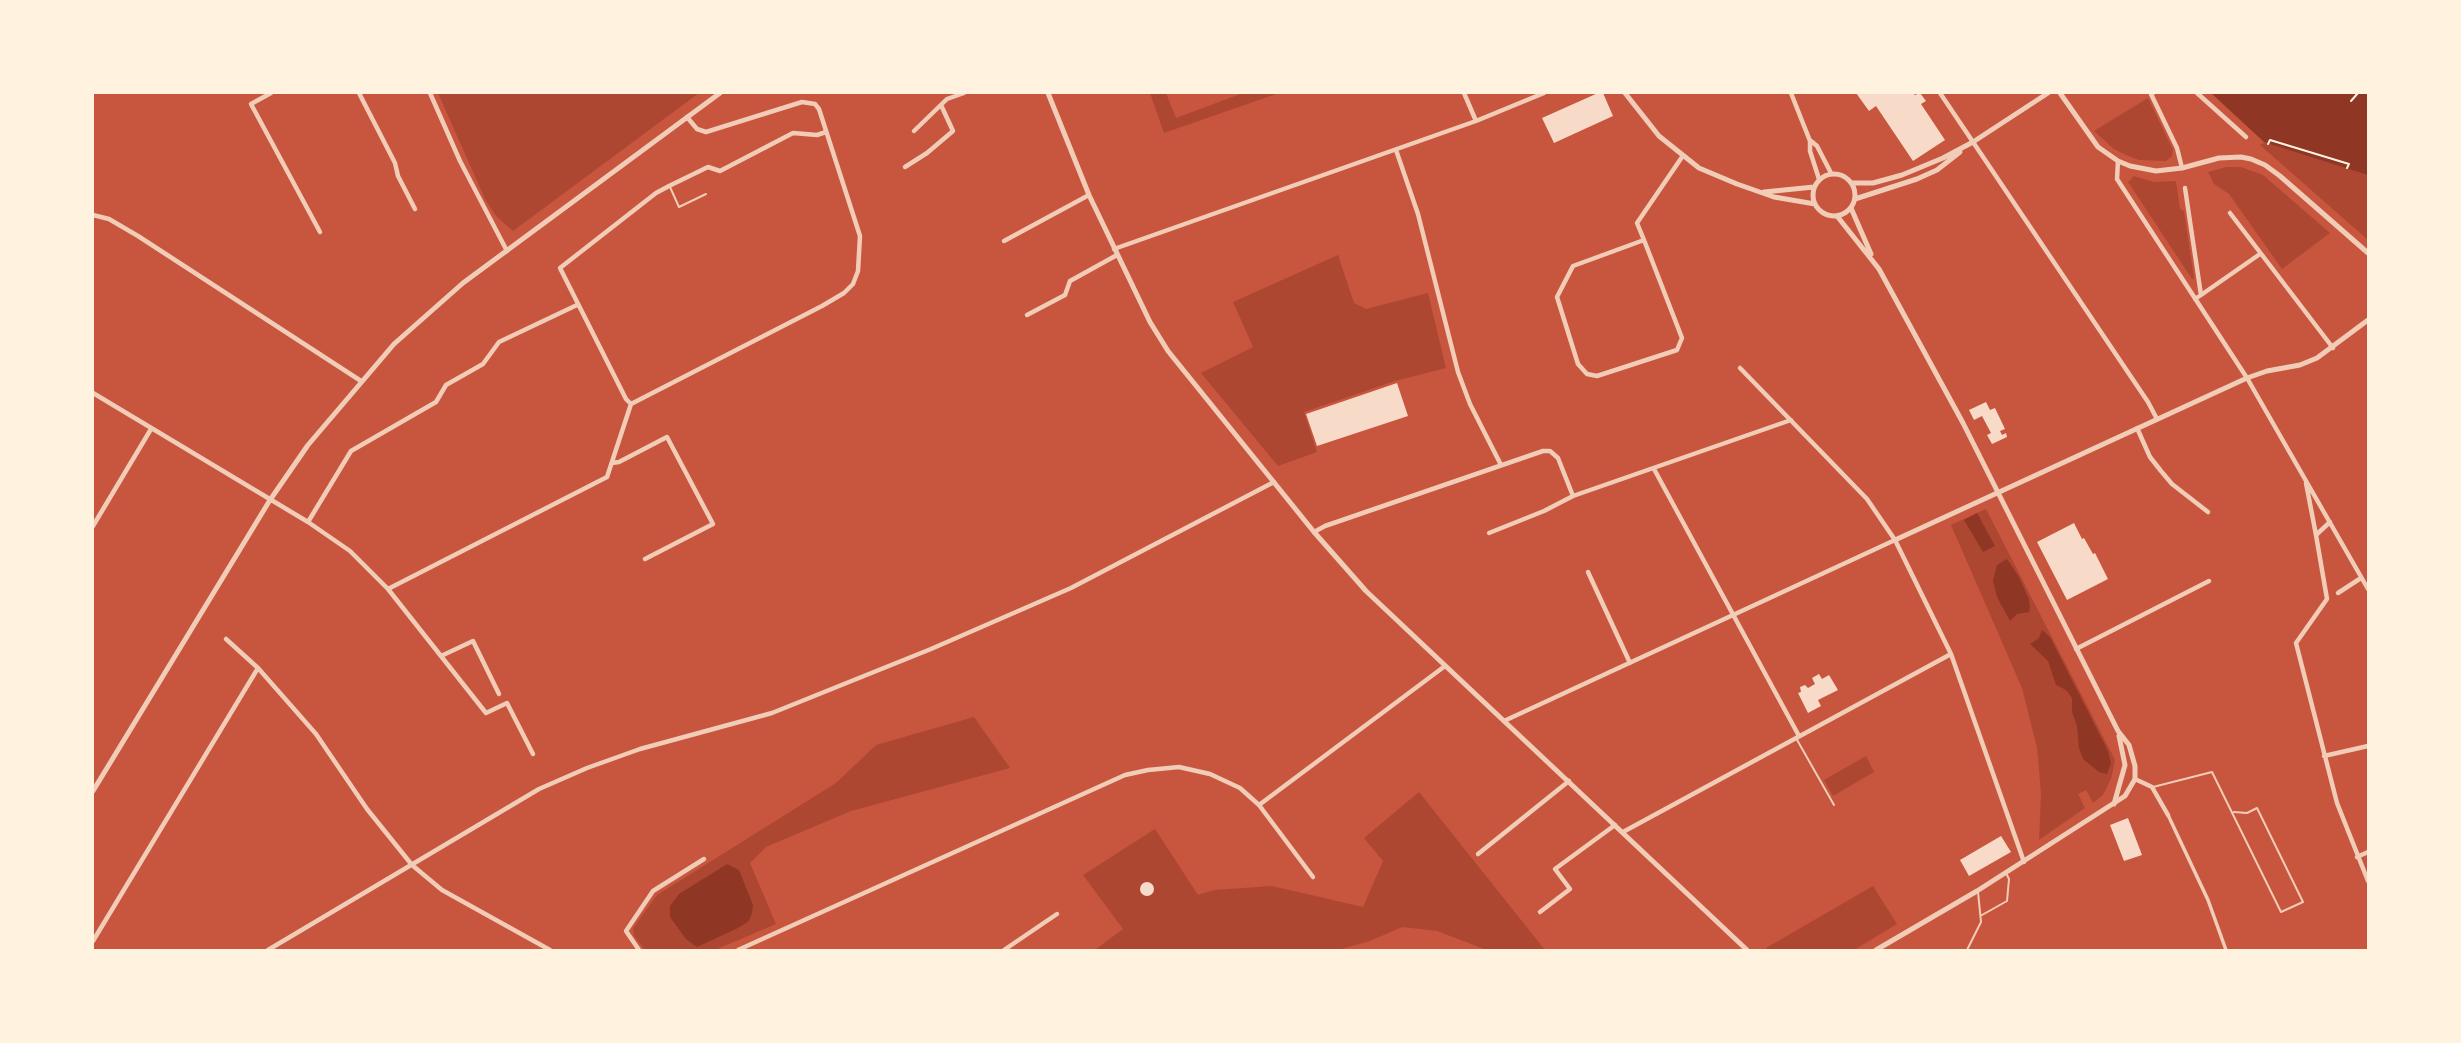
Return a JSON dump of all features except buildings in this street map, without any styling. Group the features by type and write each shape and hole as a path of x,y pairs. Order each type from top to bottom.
{"street":[{"path":"271,93 251,104 320,232"},
{"path":"359,93 396,163 398,176 415,209"},
{"path":"430,93 460,161 507,251"},
{"path":"93,791 270,500 308,445 394,344 463,283 720,93"},
{"path":"914,131 947,99 964,93"},
{"path":"1048,93 1115,252 1141,306 1168,351 1314,532 1366,591 1747,950"},
{"path":"1464,93 1476,121"},
{"path":"1027,315 1065,295 1070,281 1115,252 1476,121 1544,93"},
{"path":"1625,93 1659,136 1682,157 1718,176 1774,197 1815,204"},
{"path":"1791,93 1810,141 1810,151 1819,179"},
{"path":"1940,93 2157,419"},
{"path":"1855,199 1937,170 1965,147 2048,93"},
{"path":"2060,93 2098,147 2118,161 2143,169 2169,170 2230,156 2262,163 2368,253"},
{"path":"2153,93 2151,94 2177,148 2182,168"},
{"path":"2197,93 2246,137"},
{"path":"388,589 607,477 631,404 822,306 844,293 853,284 858,271 860,236 818,109 810,102 802,102 706,132 697,129 687,117"},
{"path":"905,167 953,131 941,105"},
{"path":"631,404 559,268 656,193 669,186 708,167 720,171 793,133 817,135 826,132"},
{"path":"1810,141 1817,146 1831,173"},
{"path":"1852,183 1873,183 1902,175 1965,147"},
{"path":"1396,150 1418,214 1458,372 1470,404 1501,465"},
{"path":"1644,240 1573,266 1557,298 1578,365 1587,374 1597,376 1677,350 1682,338 1644,240 1637,223 1682,157"},
{"path":"2118,161 2117,179 2247,378 2368,589"},
{"path":"1831,173 1843,175 1852,183 1855,199 1851,208 1837,216 1825,214 1815,204 1812,193 1819,179 1831,173"},
{"path":"1764,192 1814,187"},
{"path":"2185,188 2201,295"},
{"path":"1004,241 1089,195"},
{"path":"1851,208 1874,260 1963,423 2118,731 2133,755 2135,779 2125,796 2114,804 1978,891 1876,950"},
{"path":"2230,213 2333,348"},
{"path":"93,215 109,219 138,236 361,381"},
{"path":"1837,216 1874,260"},
{"path":"2195,299 2260,254"},
{"path":"308,522 351,451 436,402 446,385 483,364 499,342 577,305"},
{"path":"1504,721 2247,378 2267,371 2301,365 2317,358 2368,320"},
{"path":"1740,368 1867,499 1895,540 1951,654 2024,862"},
{"path":"93,393 332,536 360,559 388,589 486,713 507,703 533,754"},
{"path":"1489,533 1573,496 1791,420"},
{"path":"2137,428 2150,457 2161,471 2172,484 2208,512"},
{"path":"93,526 151,429"},
{"path":"612,463 667,437 713,524 645,559"},
{"path":"1314,532 1543,451 1550,451 1558,458 1573,496"},
{"path":"1654,468 1798,736"},
{"path":"2305,478 2327,599 2296,643 2324,756 2357,857 2368,881"},
{"path":"268,950 539,789 640,749 772,713 931,649 1071,588 1274,482"},
{"path":"2316,535 2330,522"},
{"path":"1588,572 1630,663"},
{"path":"2338,593 2361,578"},
{"path":"2077,649 2209,581"},
{"path":"226,639 258,668 316,734 367,809 412,865 442,890 550,950"},
{"path":"441,656 473,641 499,694"},
{"path":"1623,832 1951,654"},
{"path":"1259,805 1446,666"},
{"path":"93,941 258,668"},
{"path":"2114,804 2125,765 2118,731"},
{"path":"2324,756 2368,746"},
{"path":"738,950 1125,775 1148,769 1180,768 1210,774 1240,788 1259,805 1313,877"},
{"path":"2135,779 2151,787 2168,815 2208,900 2226,950"},
{"path":"1478,854 1569,781"},
{"path":"1540,912 1570,889 1555,869 1615,825"},
{"path":"2357,857 2368,852"},
{"path":"639,950 626,931 653,891 704,859"},
{"path":"1004,950 1058,914"}],"lane":[{"path":"669,186 679,207 706,194"},
{"path":"1798,736 1833,805"},
{"path":"2151,787 2213,772 2281,912 2303,902 2257,808 2247,813 2234,812"},
{"path":"1981,915 2007,901 2009,879 2006,873"},
{"path":"1967,950 1981,922 1978,891"}],"path":[{"path":"2351,101 2358,93"},
{"path":"2269,144 2270,140 2349,164 2347,168"}],"shaded area":[{"path":"438,93 699,93 513,231 497,217 486,201"},
{"path":"1150,93 1166,93 1176,118 1243,93 1279,93 1164,133"},
{"path":"2211,93 2368,93 2368,175 2264,142"},
{"path":"2368,93 2368,240 2260,145"},
{"path":"2148,98 2173,150 2172,156 2166,161 2139,160 2126,155 2114,149 2094,131"},
{"path":"2226,167 2241,167 2263,175 2330,233 2282,269 2229,194 2214,184 2208,172"},
{"path":"2134,176 2154,182 2176,181 2180,209 2184,211 2194,278 2192,279 2128,182"},
{"path":"1338,255 1354,303 1366,309 1428,293 1446,368 1395,381 1304,412 1317,452 1278,466 1201,373 1253,347 1233,302"},
{"path":"1986,509 2115,760 2111,779 2103,795 2093,803 2086,790 2078,794 2085,808 2039,840 2041,795 2037,748 2022,688 1951,525"},
{"path":"1977,513 1995,546 1983,552 1964,520"},
{"path":"2007,559 2019,577 2030,608 2029,612 2017,614 2010,621 1997,597 1993,581 1997,565"},
{"path":"2042,630 2050,637 2108,751 2111,763 2107,774 2099,772 2083,759 2072,712 2072,698 2066,690 2056,685 2048,661 2030,644 2039,638"},
{"path":"974,717 1010,768 851,811 766,847 750,863 776,924 715,950 645,950 634,936 633,928 657,895 836,783 876,745"},
{"path":"1866,756 1874,772 1833,796 1824,780"},
{"path":"1419,792 1545,950 1487,950 1437,931 1402,927 1370,941 1338,950 1095,950 1123,929 1083,875 1155,829 1198,895 1214,890 1272,886 1363,907 1383,861 1364,838"},
{"path":"727,864 739,870 753,905 752,913 749,921 738,928 697,947 686,939 670,917 670,906 679,894"},
{"path":"1873,886 1897,924 1854,950 1766,948"}]}
